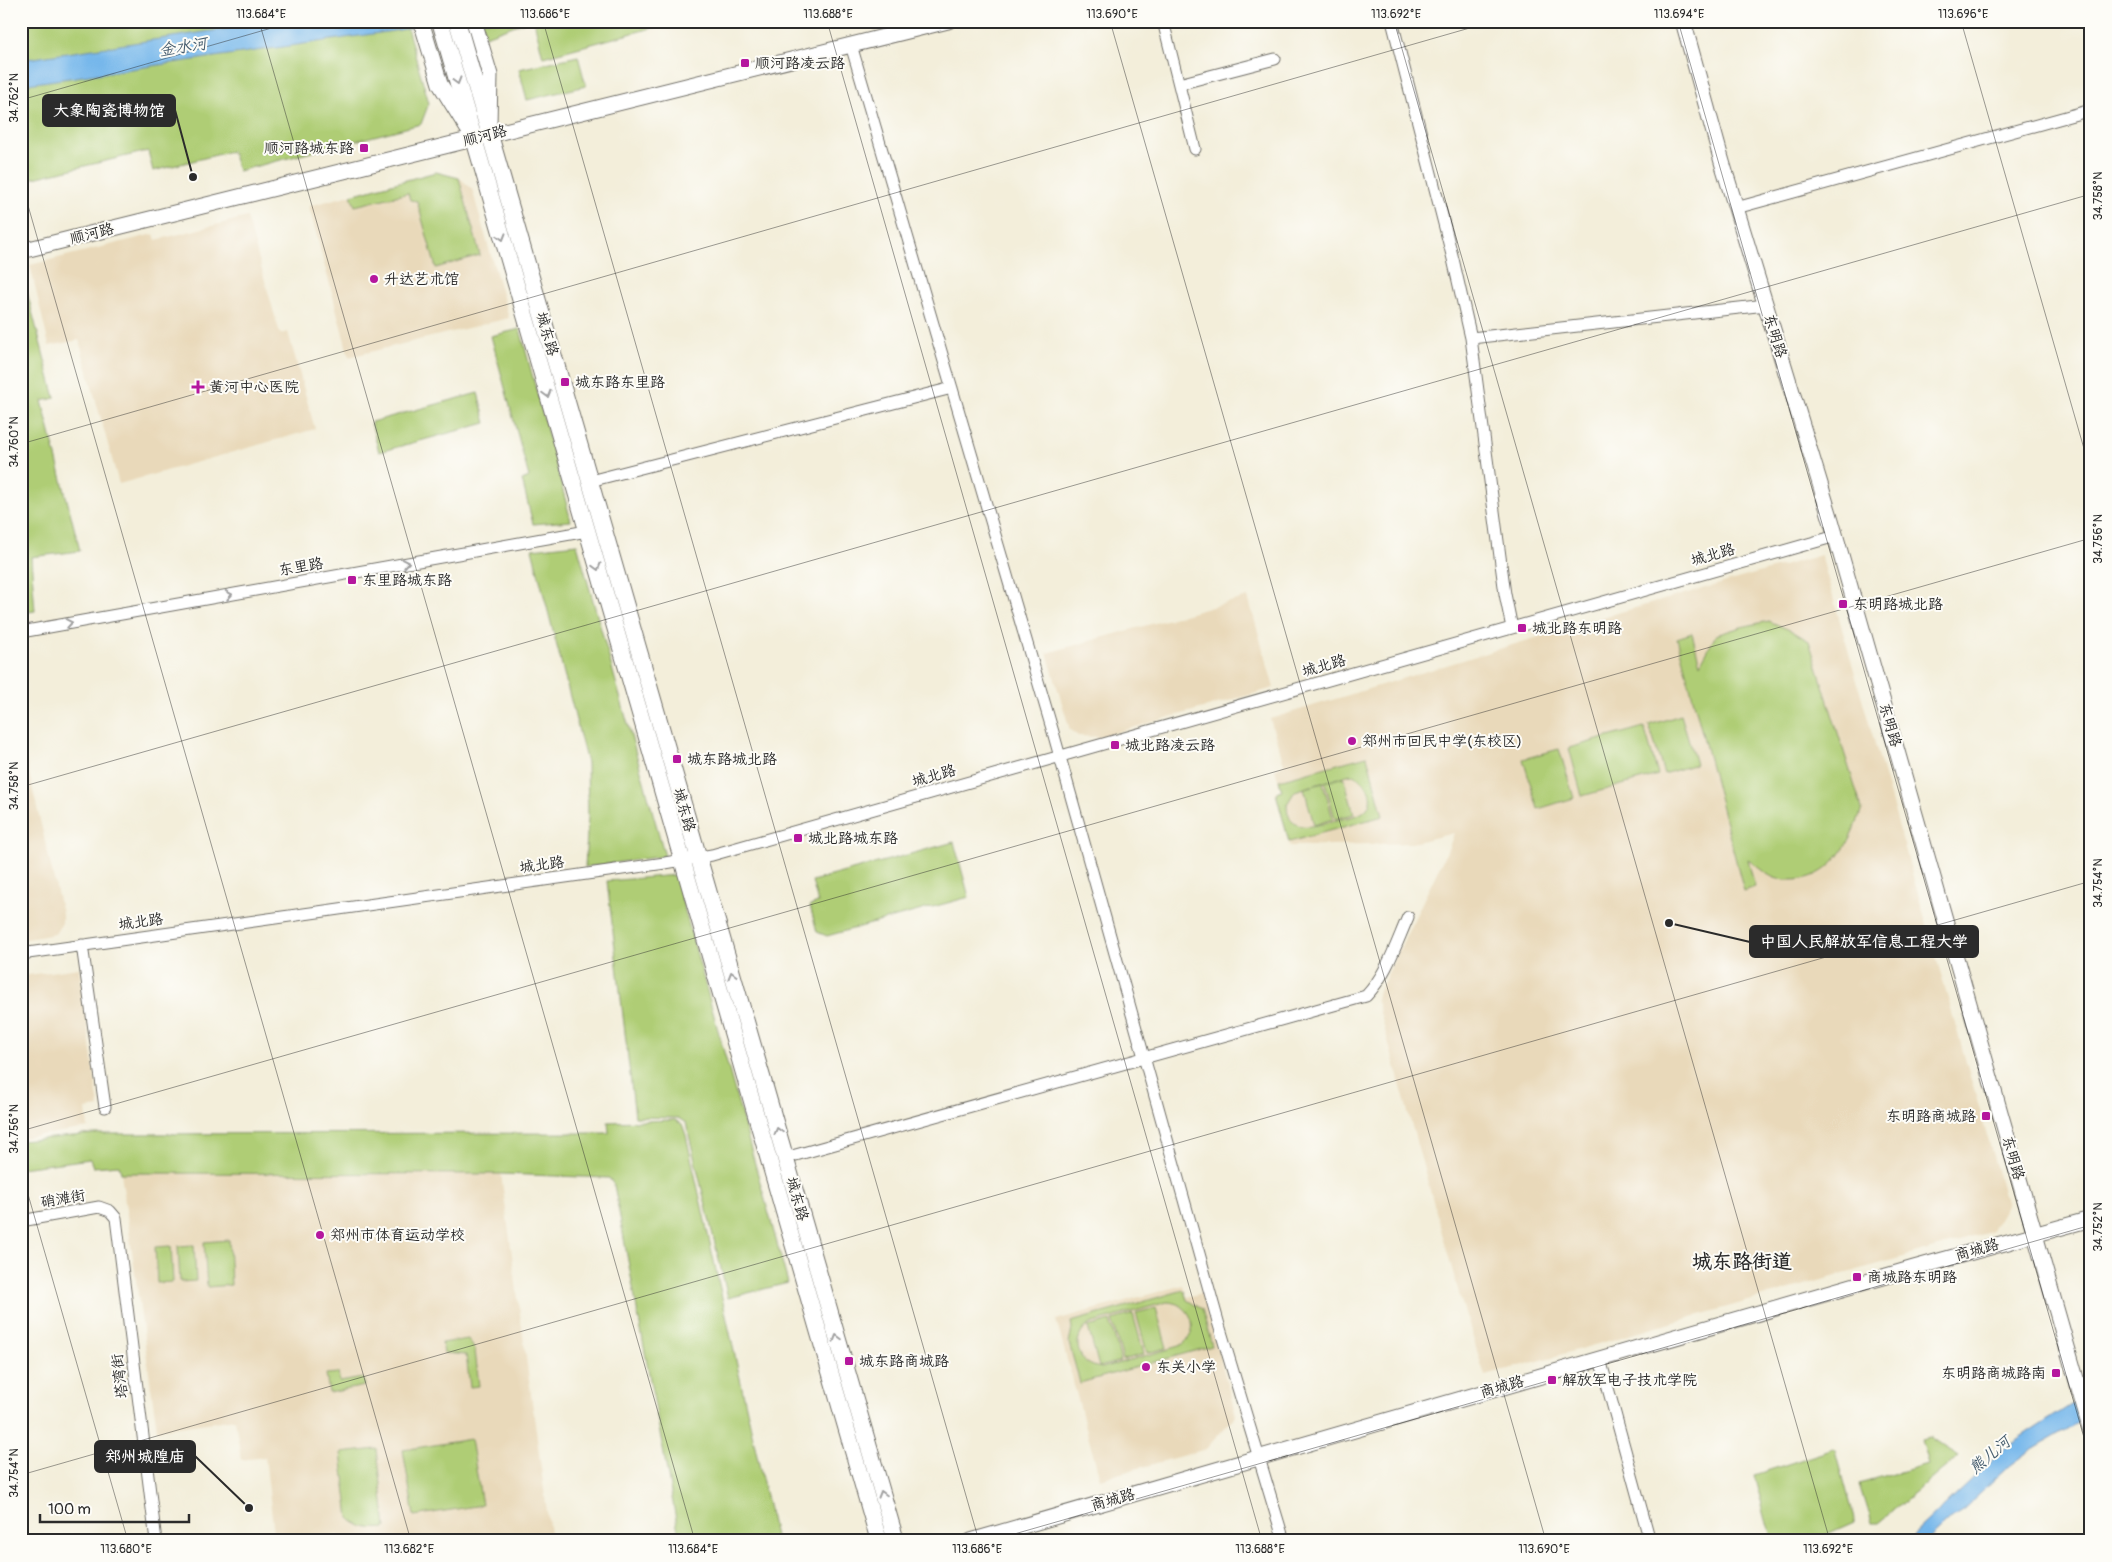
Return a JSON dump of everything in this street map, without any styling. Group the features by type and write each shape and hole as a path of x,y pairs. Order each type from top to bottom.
{"main road":[{"name":"城东路","path":"458,26 484,136 587,531 879,1541"},
{"name":"城东路","path":"484,136 590,481 896,1541"}],"street":[{"path":"421,21 440,84 484,136"},
{"name":"顺河路","path":"21,251 948,21"},
{"path":"1163,21 1195,148"},
{"path":"1392,21 1453,259 1471,338 1505,594 1512,628"},
{"name":"东明路","path":"1682,21 1736,208 1836,536 2091,1430"},
{"path":"458,26 490,75 484,136"},
{"path":"851,45 1060,756 1219,1326 1284,1541"},
{"path":"1179,84 1275,59"},
{"path":"1736,208 2091,110"},
{"path":"1471,338 1766,305"},
{"path":"590,481 952,388"},
{"name":"东里路","path":"21,632 587,531"},
{"name":"城北路","path":"21,954 698,857 1836,536"},
{"path":"785,1158 1366,996 1383,974 1408,917"},
{"path":"82,945 105,1107"},
{"name":"硝滩街","path":"21,1221 99,1207 110,1210"},
{"name":"塔湾街","path":"110,1210 116,1218 156,1541"},
{"name":"商城路","path":"971,1541 1600,1358 2091,1218"},
{"path":"1600,1358 1650,1541"}],"shaded area":[{"path":"436,172 461,179 472,189 509,318 349,357 309,206"},
{"name":"黄河中心医院","path":"247,217 280,334 288,332 315,429 119,484 79,340 49,346 30,265 154,234 156,240"},
{"path":"1821,555 2007,1205 1991,1232 1485,1376 1460,1297 1376,998 1454,833 1412,843 1290,846 1275,792 1281,790 1275,769 1284,764 1270,719 1614,614"},
{"path":"1248,597 1274,688 1100,737 1078,736 1070,730 1047,653"},
{"path":"21,740 62,913 62,923 55,934 21,940"},
{"path":"79,968 99,1107 86,1109 88,1128 21,1138 21,976"},
{"path":"121,1173 501,1174 551,1541 340,1541 339,1535 302,1541 275,1541 265,1457 241,1460 235,1419 157,1430"},
{"name":"东关小学","path":"1183,1285 1187,1297 1202,1293 1236,1415 1206,1449 1100,1479 1056,1320"}],"green space":[{"path":"21,21 405,21 429,103 421,124 238,171 232,151 153,171 148,151 21,181"},
{"path":"482,21 527,21 485,36"},
{"path":"534,21 678,21 543,57"},
{"path":"578,56 586,86 527,100 519,69"},
{"path":"436,172 459,178 480,255 436,268 417,201 410,200 408,193 355,206 351,195"},
{"path":"21,270 55,398 42,401 80,551 31,557 35,611 21,613"},
{"path":"520,329 571,521 533,524 522,480 529,477 491,336"},
{"path":"478,393 486,423 379,452 371,422"},
{"path":"577,544 665,856 585,867 588,816 587,763 532,549"},
{"path":"1769,621 1809,641 1862,809 1850,838 1842,851 1834,862 1823,871 1810,877 1795,880 1778,879 1748,860 1755,887 1744,891 1677,638 1692,633 1700,664 1716,635"},
{"path":"1681,715 1696,764 1664,774 1649,725"},
{"path":"1644,727 1658,775 1582,796 1569,748"},
{"path":"1559,749 1574,798 1538,809 1523,759"},
{"path":"1367,756 1383,816 1289,842 1276,793 1282,791 1279,780","holes":["1351,774 1356,776 1369,790 1370,802 1363,812 1312,826 1298,825 1292,821 1288,814 1287,804 1295,791"]},
{"path":"1344,777 1354,814 1335,819 1325,782"},
{"path":"1323,783 1333,819 1314,825 1304,788"},
{"path":"954,842 969,897 827,936 817,932 810,906 818,903 812,881"},
{"path":"675,875 788,1283 728,1298 686,1123 678,1118 635,1117 607,881"},
{"path":"675,1120 682,1124 686,1135 776,1541 680,1541 614,1185 609,1178 501,1174 121,1173 119,1165 93,1167 90,1159 21,1168 21,1141 93,1134 609,1133 608,1122"},
{"path":"229,1240 231,1285 207,1287 204,1242"},
{"path":"194,1245 196,1281 180,1282 178,1246"},
{"path":"171,1246 173,1282 157,1283 155,1247"},
{"path":"1184,1290 1187,1300 1202,1309 1212,1346 1080,1383 1069,1343 1072,1328 1071,1322","holes":["1167,1302 1183,1307 1192,1320 1191,1334 1180,1346 1102,1368 1093,1366 1082,1357 1078,1344 1083,1330 1090,1324"]},
{"path":"1156,1308 1167,1348 1147,1353 1136,1313"},
{"path":"1133,1314 1144,1354 1123,1360 1112,1320"},
{"path":"1110,1321 1121,1361 1099,1367 1088,1327"},
{"path":"468,1339 475,1350 479,1386 470,1387 466,1355 444,1353 442,1343"},
{"path":"338,1373 340,1382 363,1378 365,1386 329,1393 326,1374"},
{"path":"1929,1437 1959,1456 1878,1523 1871,1523 1859,1484 1928,1464 1921,1439"},
{"path":"471,1439 482,1505 414,1516 403,1450"},
{"path":"377,1449 386,1528 366,1528 349,1518 341,1453"},
{"path":"1834,1449 1855,1522 1812,1541 1772,1541 1754,1475"}],"water":[{"name":"金水河","path":"278,21 445,21 400,30 21,85 21,60"},
{"path":"2091,1392 2091,1415 2029,1451 2010,1465 1928,1541 1907,1541 2005,1448"}],"place":[{"name":"顺河路凌云路","path":"745,63"},
{"name":"顺河路城东路","path":"364,148"},
{"name":"大象陶瓷博物馆","path":"193,177"},
{"name":"升达艺术馆","path":"374,279"},
{"name":"城东路东里路","path":"565,382"},
{"name":"黄河中心医院","path":"198,387"},
{"name":"东里路城东路","path":"352,580"},
{"name":"东明路城北路","path":"1843,604"},
{"name":"城北路东明路","path":"1522,628"},
{"name":"郑州市回民中学(东校区)","path":"1352,741"},
{"name":"城北路凌云路","path":"1115,745"},
{"name":"城东路城北路","path":"677,759"},
{"name":"城北路城东路","path":"798,838"},
{"name":"中国人民解放军信息工程大学","path":"1669,923"},
{"name":"东明路商城路","path":"1986,1116"},
{"name":"郑州市体育运动学校","path":"320,1235"},
{"name":"商城路东明路","path":"1857,1277"},
{"name":"城东路商城路","path":"849,1361"},
{"name":"东关小学","path":"1146,1367"},
{"name":"东明路商城路南","path":"2056,1373"},
{"name":"解放军电子技术学院","path":"1552,1380"},
{"name":"郑州城隍庙","path":"249,1508"}],"district":[{"name":"城东路街道","path":"1742,1261"}],"water label":[{"name":"熊儿河","path":"1990,1455"}]}
